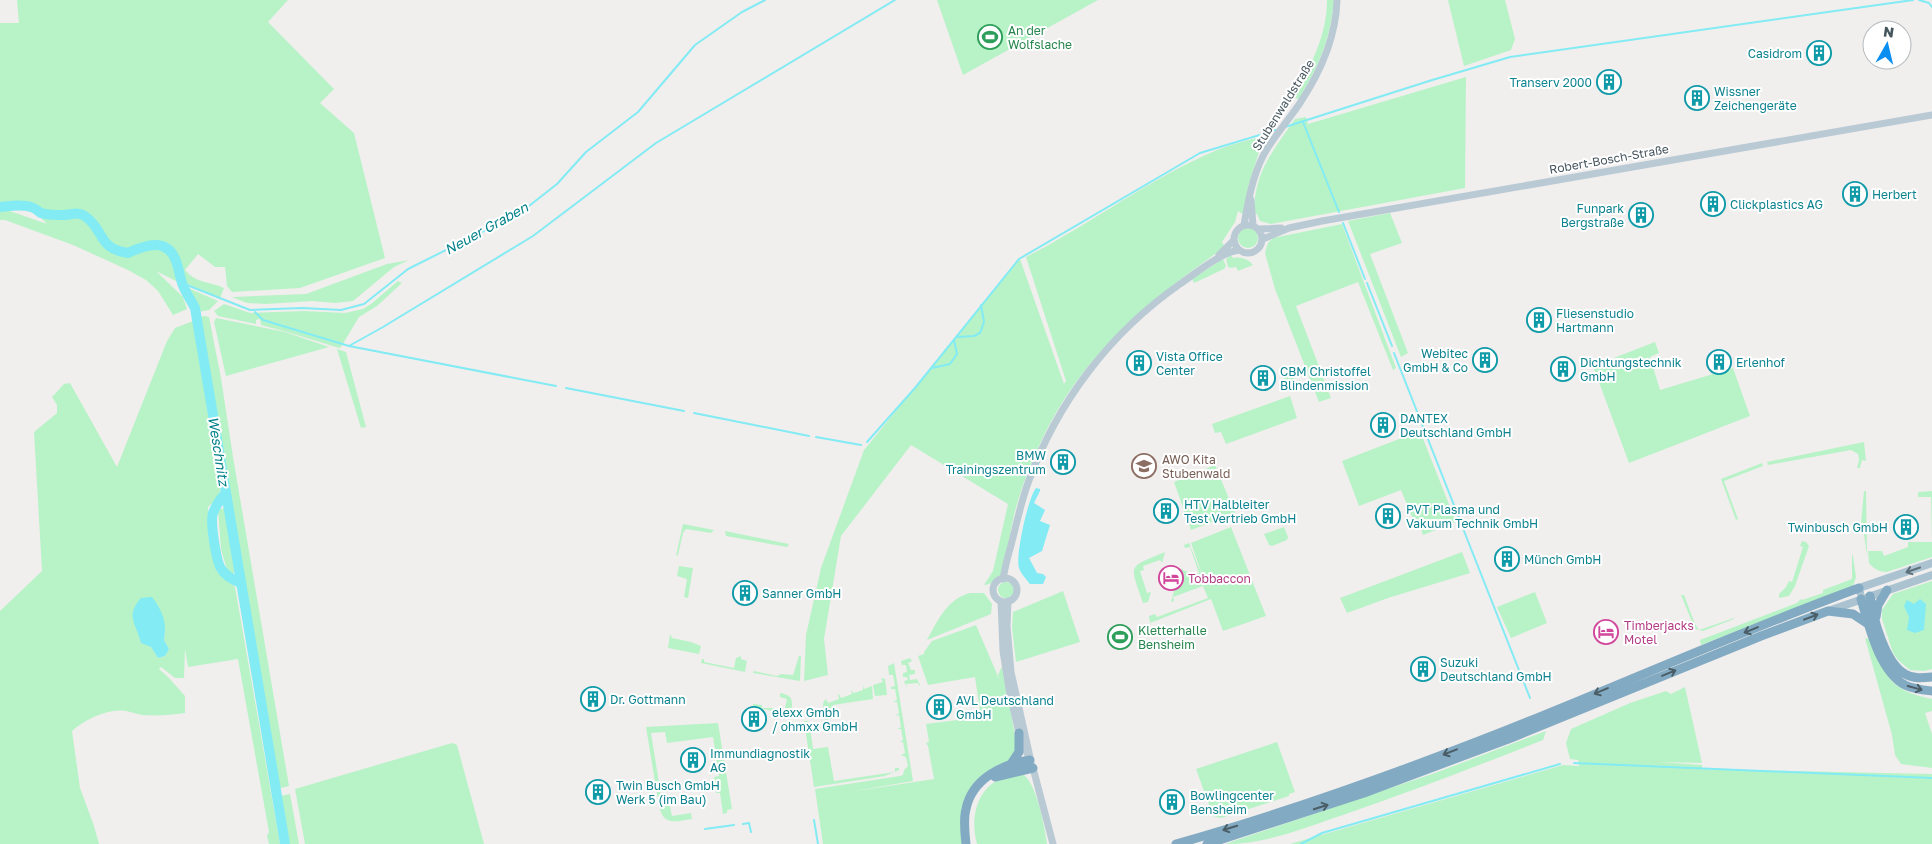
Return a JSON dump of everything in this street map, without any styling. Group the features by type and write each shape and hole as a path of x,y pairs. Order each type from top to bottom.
{"highway":[{"path":"1176,844 1278,813 1387,775 1502,732 1796,611 1864,587"},
{"path":"1872,623 1878,605 1887,590"},
{"path":"1866,598 1883,661 1890,673 1906,685 1932,691"},
{"path":"1206,844 1364,793 1444,764 1828,611 1853,614 1872,623 1888,655 1899,670 1912,677 1932,677"},
{"path":"1011,764 1019,752 1019,732"},
{"path":"968,844 966,809 970,796 977,785 987,776 1011,764 1031,764"},
{"path":"968,844 970,810 974,797 980,788 1000,774 1031,764"}],"main road":[{"path":"1866,598 1864,587 1932,563"},
{"path":"1828,611 1932,575"}],"street":[{"name":"Stubenwaldstraße","path":"1244,225 1259,165 1285,122 1313,83 1323,62 1334,24 1337,0"},
{"name":"Robert-Bosch-Straße","path":"1006,579 1010,548 1021,504 1034,465 1051,429 1073,392 1116,338 1137,318 1155,302 1214,261 1239,250 1253,252 1260,247 1262,239 1289,228 1519,186 1932,115"},
{"name":"Stubenwaldstraße","path":"1251,192 1256,227"},
{"name":"Robert-Bosch-Straße","path":"1214,261 1234,240 1235,233 1244,225 1289,228"},
{"path":"1256,227 1262,239"},
{"path":"1234,240 1239,250"},
{"path":"1004,601 1015,596 1017,590 1015,585 1006,579 997,582 994,587 995,595 1004,601 1010,672 1031,764"},
{"path":"1004,601 1006,671 1019,732 1031,764 1053,844"}],"green space":[{"path":"17,0 288,0 268,22 334,89 320,103 354,133 385,258 300,288 232,292 227,286 225,267 215,267 198,254 185,270 194,278 224,288 220,298 183,282 180,270 176,281 156,271 183,297 187,309 173,315 158,291 146,280 128,270 73,245 5,220 0,220 0,209 3,208 3,203 0,204 0,23 19,23","holes":["18,207 33,210 47,224 4,209"]},
{"name":"An der Wolfslache","path":"937,0 1098,0 963,75"},
{"path":"1327,0 1334,0 1330,28 1322,52 1299,99 1293,98 1321,39"},
{"path":"1448,0 1505,0 1515,39 1511,50 1464,66"},
{"path":"1466,77 1465,188 1271,224 1260,221 1257,214 1254,213 1257,186 1261,174 1272,152 1295,119 1306,117 1308,124"},
{"path":"1264,136 1248,187 1244,215 1238,211 1235,222 1222,242 1225,247 1165,291 1112,339 1089,365 1049,425 1023,484 1001,575 992,583 984,585 993,571 1008,504 911,445 841,536 824,639 828,675 804,681 806,635 821,568 864,450 1020,259 1064,384 1066,381 1026,257 1144,187 1192,161 1240,142"},
{"path":"1390,213 1402,243 1370,254 1408,353 1401,357 1348,221"},
{"path":"1342,224 1396,368 1393,370 1358,282 1296,306 1331,398 1319,402 1275,289 1265,253 1268,243 1273,238"},
{"path":"1248,228 1255,231 1258,238 1255,245 1248,248 1241,245 1238,238 1241,231"},
{"path":"1231,255 1233,258 1239,257 1247,260 1253,265 1238,271 1236,267 1228,267 1226,259"},
{"path":"1223,259 1226,266 1224,269 1194,283 1192,279"},
{"path":"409,260 394,267 353,301 266,304 247,303 232,297 306,294 387,264"},
{"path":"398,281 402,283 377,306 359,317 339,348 261,325 260,319 256,320 256,324 218,316 214,311 224,304 250,313 304,311 345,313 363,309"},
{"path":"186,287 218,301 209,310 198,312 195,302"},
{"path":"199,317 209,317 221,378 289,786 277,789"},
{"path":"216,318 285,332 329,347 226,376 214,322"},
{"path":"193,321 221,495 208,507 208,535 217,572 235,587 280,844 269,844 267,836 269,832 238,659 188,667 185,649 184,678 175,678 161,667 159,669 185,696 185,713 140,715 126,711 112,711 84,722 72,731 80,788 99,844 0,844 0,611 42,571 34,432 57,413 57,405 52,397 64,384 70,383 117,467 167,341 175,328","holes":["165,631 164,640 169,649 165,656 158,658 151,647 141,642 138,632"]},
{"path":"1655,342 1659,353 1650,357 1660,390 1733,368 1750,416 1629,463 1593,366"},
{"path":"337,349 346,352 366,427 361,428"},
{"path":"1294,368 1296,372 1292,373 1296,383 1300,382 1300,384 1294,385 1294,388 1288,390 1282,374"},
{"path":"1290,396 1297,418 1226,444 1221,432 1215,433 1212,424"},
{"path":"1420,431 1456,522 1423,535 1418,520 1412,517 1401,490 1359,506 1342,461"},
{"path":"1864,442 1866,461 1862,460 1860,468 1857,468 1858,454 1851,450 1768,465 1767,462"},
{"path":"1762,463 1763,466 1724,481 1738,519 1736,520 1721,479"},
{"path":"1215,465 1235,513 1191,530 1174,482"},
{"path":"1864,491 1866,491 1867,556 1861,524"},
{"path":"1932,491 1932,542 1931,497 1918,497 1918,492"},
{"path":"224,508 235,570 233,574 227,570 221,549 218,510"},
{"path":"683,524 714,530 711,533 686,529 683,533 678,555 676,556"},
{"path":"1231,527 1266,616 1223,631 1211,599 1150,623 1149,616 1155,614 1157,617 1208,598 1203,586 1173,597 1174,601 1171,602 1176,584 1180,585 1183,578 1180,576 1182,568 1194,575 1199,573 1190,547 1185,548 1184,545 1189,543 1204,580 1191,543"},
{"path":"1284,527 1288,537 1287,540 1272,546 1269,545 1264,534"},
{"path":"725,531 789,544 787,547 726,536"},
{"path":"1802,541 1806,542 1809,546 1795,586 1789,596 1779,598 1779,594 1789,581 1792,582 1803,547 1800,546"},
{"path":"1908,542 1932,542 1932,557 1887,572 1877,570 1869,563 1868,551 1882,551 1884,556 1908,547"},
{"path":"1165,552 1162,563 1160,560 1143,566 1144,570 1140,571 1147,593 1151,592 1148,602 1143,603 1135,581 1134,569 1143,561"},
{"path":"1462,552 1470,573 1388,598 1347,613 1340,598"},
{"path":"1852,554 1856,577 1853,586 1701,645 1700,640 1797,603 1801,599 1823,593 1823,590 1852,579"},
{"path":"679,566 693,568 688,598 684,597 687,579 677,576"},
{"path":"1932,581 1932,669 1924,671 1910,670 1893,653 1882,619 1882,610 1893,594"},
{"path":"1006,582 1012,584 1014,590 1012,596 1006,598 1000,596 998,590 1000,584"},
{"path":"1063,591 1080,642 1016,662 1012,627 1013,612"},
{"path":"1535,592 1547,623 1511,638 1497,607"},
{"path":"970,593 984,593 992,604 991,614 927,640 939,618 949,605"},
{"path":"1681,595 1684,595 1699,630 1695,629"},
{"path":"1734,618 1703,631 1699,630"},
{"path":"976,625 1000,681 998,675 1002,666 1017,746 1015,753 1005,765 971,790 963,844 823,844 815,789 900,776 903,775 904,770 908,766 906,757 901,755 905,753 903,742 900,742 903,740 901,729 897,729 901,727 899,715 895,716 899,713 897,702 893,702 897,700 895,689 891,689 891,687 895,686 893,675 889,675 888,666 894,663 913,781 849,792 934,779 926,743 929,742 926,724 981,717 975,677 928,685 918,656 924,654 932,641"},
{"path":"670,634 672,638 701,646 699,654 668,648"},
{"path":"1865,638 1870,639 1880,663 1891,680 1906,691 1932,699 1932,711 1925,713 1932,734 1932,768 1901,764 1895,755 1892,735"},
{"path":"741,656 741,659 747,661 745,672 701,663 702,659 704,659 704,662 734,668 736,658"},
{"path":"799,656 801,656 800,681 753,673 754,671 777,676 781,674 793,675"},
{"path":"910,658 912,661 908,663 911,670 915,670 915,674 909,675 910,680 917,679 920,685 918,683 906,684 907,688 904,681 908,680 907,677 903,677 903,673 907,672 906,665 902,665 901,661"},
{"path":"881,678 885,679 887,695 875,696 873,685 883,682"},
{"path":"863,685 864,689 872,686 873,699 833,705 838,717 825,720 823,704 826,699 828,703 839,699 839,694 841,698 852,694 851,690 854,693 863,690"},
{"path":"1685,687 1702,763 1659,762 1702,765 1702,769 1932,774 1932,844 1290,844 1563,765 1579,766 1578,760 1570,759 1566,743 1571,729 1630,703 1666,691 1671,694"},
{"path":"780,693 791,698 792,715 753,707 753,704 762,705 762,708 778,708 778,711 784,712 787,699 780,697"},
{"path":"804,721 808,721 811,727 813,749 828,747 834,781 894,772 885,776 814,787"},
{"path":"718,723 732,809 727,810 727,813 723,814 720,793 716,793 714,777 719,776 713,737 667,743 665,732 651,733 661,795 665,795 665,797 658,800 646,727"},
{"path":"1546,731 1543,740 1443,779 1300,830 1256,841 1225,844 1435,773"},
{"path":"1277,742 1295,792 1289,794 1289,796 1221,818 1213,816 1196,769"},
{"path":"452,743 457,745 484,844 305,844 295,789"},
{"path":"1022,774 1032,785 1036,795 1047,844 977,844 974,825 975,815 977,806 986,789 1002,778"},
{"path":"290,794 299,844 288,844 280,796"},
{"path":"669,802 672,816 691,813 692,819 670,821 666,819 659,804"}],"water":[{"path":"1036,488 1040,489 1040,491 1034,503 1045,510 1040,521 1050,525 1042,551 1029,558 1037,573 1043,574 1046,577 1043,584 1030,584 1020,570 1018,562 1026,515"},
{"path":"152,597 163,617 165,628 164,640 169,649 165,656 158,658 151,647 141,643 133,620 136,604 141,598"},
{"path":"1920,599 1926,604 1924,630 1915,633 1907,630 1909,617 1904,606 1907,600 1914,604"}],"waterway":[{"name":"Neuer Graben","path":"182,283 250,310 302,308 341,310 364,304 408,269 520,213 557,184 586,152 638,112 695,45 742,12 765,0"},
{"path":"349,346 533,236 656,143 895,0"},
{"path":"1285,127 1510,57 1913,0"},
{"path":"1919,0 1929,3 1932,7"},
{"path":"1303,122 1339,212"},
{"path":"867,442 915,388 1019,259 1200,153 1276,130"},
{"name":"Weschnitz","path":"0,207 16,205 32,207 48,215 80,214 92,222 111,248 128,253 150,245 157,245 163,246 173,255 183,286 195,308 285,844"},
{"path":"1343,223 1365,279"},
{"path":"1367,283 1392,346"},
{"path":"957,337 974,336 980,333 984,322 981,305"},
{"path":"255,312 263,320 349,346 556,386"},
{"path":"932,368 950,364 957,354 954,340"},
{"path":"1394,353 1461,523"},
{"path":"566,388 684,411"},
{"path":"694,413 809,436"},
{"path":"816,437 861,445"},
{"path":"226,493 218,502 212,517 214,542 222,570 230,578 241,583"},
{"path":"1464,531 1530,698"},
{"path":"1574,763 1932,778"},
{"path":"1301,844 1322,833 1560,764"},
{"path":"814,820 818,844"},
{"path":"743,824 749,823 751,832"},
{"path":"705,829 734,825"}],"place":[{"name":"An der Wolfslache","path":"990,37"},
{"name":"Casidrom","path":"1819,53"},
{"name":"Transerv 2000","path":"1609,82"},
{"name":"Wissner Zeichengeräte","path":"1697,98"},
{"name":"Herbert","path":"1855,194"},
{"name":"Clickplastics AG","path":"1713,204"},
{"name":"Funpark Bergstraße","path":"1641,215"},
{"name":"Fliesenstudio Hartmann","path":"1539,320"},
{"name":"Webitec GmbH & Co","path":"1485,360"},
{"name":"Erlenhof","path":"1719,362"},
{"name":"Vista Office Center","path":"1139,363"},
{"name":"Dichtungstechnik GmbH","path":"1563,369"},
{"name":"CBM Christoffel Blindenmission","path":"1263,378"},
{"name":"DANTEX Deutschland GmbH","path":"1383,425"},
{"name":"BMW Trainingszentrum","path":"1063,462"},
{"name":"AWO Kita Stubenwald","path":"1144,466"},
{"name":"HTV Halbleiter Test Vertrieb GmbH","path":"1166,511"},
{"name":"PVT Plasma und Vakuum Technik GmbH","path":"1388,516"},
{"name":"Twinbusch GmbH","path":"1906,527"},
{"name":"Münch GmbH","path":"1507,559"},
{"name":"Tobbaccon","path":"1171,578"},
{"name":"Sanner GmbH","path":"745,593"},
{"name":"Timberjacks Motel","path":"1606,632"},
{"name":"Kletterhalle Bensheim","path":"1120,637"},
{"name":"Suzuki Deutschland GmbH","path":"1423,669"},
{"name":"Dr. Gottmann","path":"593,699"},
{"name":"AVL Deutschland GmbH","path":"939,707"},
{"name":"elexx Gmbh / ohmxx GmbH","path":"754,719"},
{"name":"Immundiagnostik AG","path":"693,760"},
{"name":"Twin Busch GmbH Werk 5 (im Bau)","path":"598,792"},
{"name":"Bowlingcenter Bensheim","path":"1172,802"}]}
